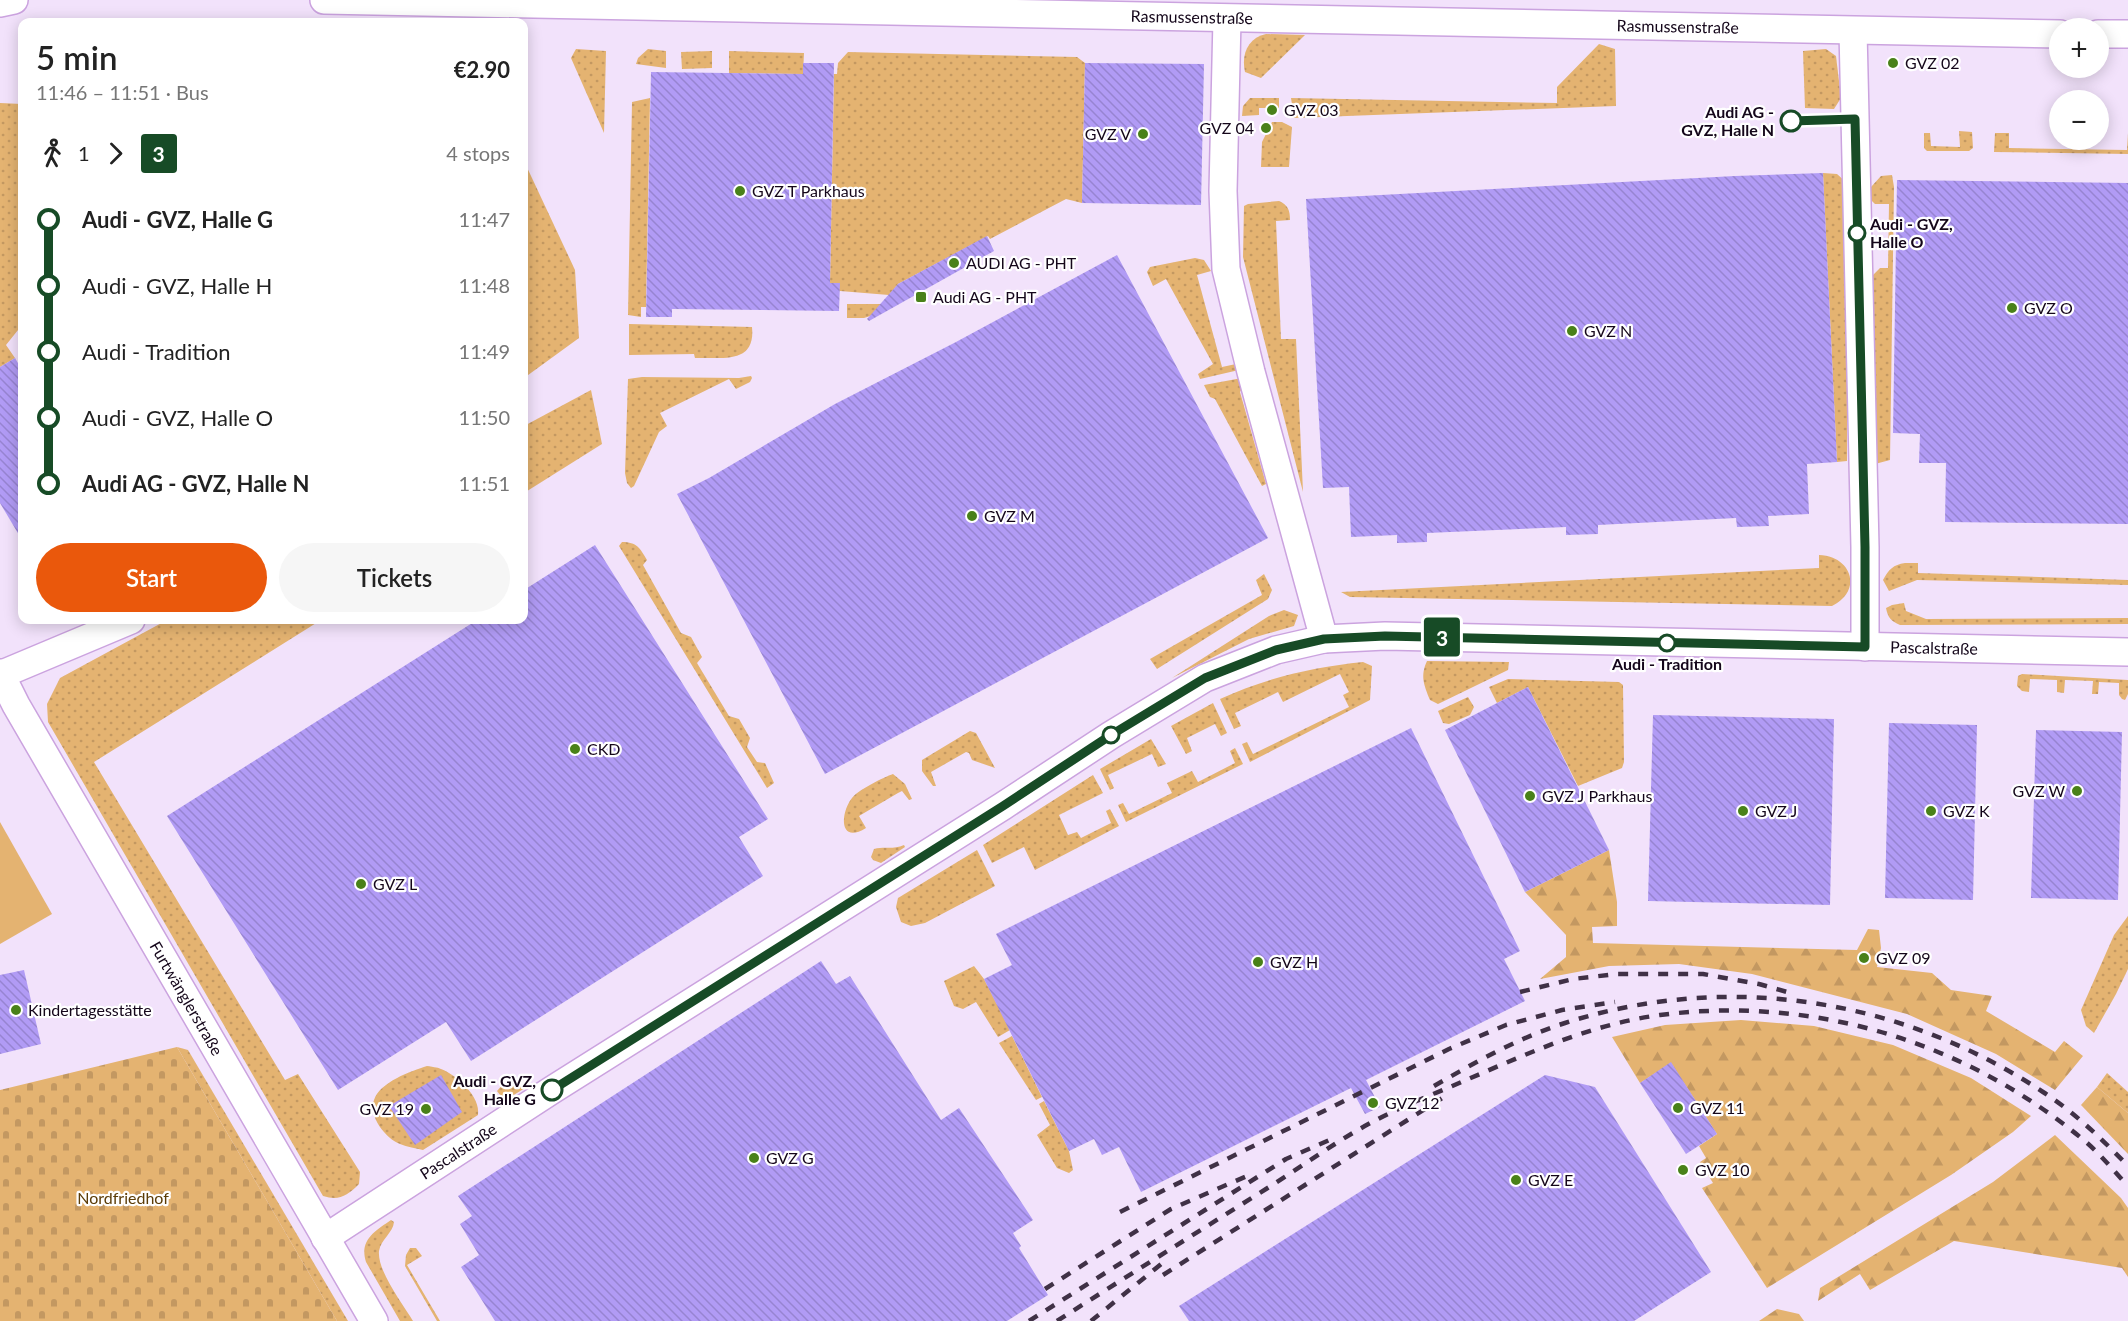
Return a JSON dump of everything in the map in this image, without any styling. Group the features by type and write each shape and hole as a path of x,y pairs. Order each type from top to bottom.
{"street":[{"path":"0,3 14,0"},
{"name":"Rasmussenstraße","path":"324,0 1853,31 2049,33"},
{"path":"1227,19 1223,191 1226,269 1251,372 1324,639"},
{"path":"1853,31 1865,547 1865,647"},
{"path":"2109,34 2128,34"},
{"path":"0,675 121,624"},
{"name":"Pascalstraße","path":"326,1238 495,1126 1148,712 1214,675 1276,650 1324,639 1385,636 2128,652"},
{"name":"Furtwänglerstraße","path":"0,675 374,1321"}],"green space":[{"path":"1266,34 1305,35 1261,78 1245,72 1244,59 1250,43"},
{"path":"1599,44 1615,49 1616,106 1294,118 1291,98 1557,103 1557,87"},
{"path":"576,49 606,51 604,133 571,58"},
{"path":"648,49 666,51 666,68 636,64 638,58"},
{"path":"1826,49 1836,56 1841,98 1834,109 1805,108 1803,51"},
{"path":"712,51 712,68 682,69 681,52"},
{"path":"729,51 804,53 803,74 729,73"},
{"path":"848,52 1077,57 1085,63 1082,203 1066,199 990,239 988,236 898,284 889,295 840,291 830,283 834,74 837,74 838,63"},
{"path":"650,98 646,307 641,307 641,317 628,315 632,102"},
{"path":"1250,98 1279,98 1279,108 1259,108 1259,115 1242,116 1243,106"},
{"path":"0,103 18,104 18,330 6,345 15,358 0,367"},
{"path":"1272,122 1282,122 1292,127 1289,167 1261,167 1262,142"},
{"path":"1959,131 1972,132 1973,148 1969,151 1927,151 1924,148 1924,133 1930,133 1931,146 1960,147"},
{"path":"1995,133 2009,133 2009,148 2127,150 2128,133 2128,154 1994,152"},
{"path":"528,170 575,270 579,338 528,375"},
{"path":"1823,173 1837,174 1847,183 1847,461 1837,462"},
{"path":"1892,175 1894,187 1890,460 1875,464 1873,275 1880,268 1888,268 1889,204 1875,204 1870,199 1871,187 1881,176"},
{"path":"1279,201 1285,204 1290,216 1290,220 1276,221 1281,339 1296,339 1303,492 1243,257 1244,206"},
{"path":"1195,258 1204,260 1211,271 1197,275 1222,367 1236,364 1239,370 1200,379 1198,374 1213,364 1166,279 1153,286 1147,272 1150,267"},
{"path":"847,304 882,304 886,311 864,318 847,318"},
{"path":"629,324 752,327 752,339 743,353 726,358 695,358 694,354 629,355"},
{"path":"751,376 750,382 736,389 729,379 660,413 667,426 659,432 631,488 627,483 625,473 628,379"},
{"path":"1242,378 1244,385 1240,392 1266,484 1262,486 1215,399 1210,397 1204,385"},
{"path":"591,390 602,444 528,490 528,424"},
{"path":"622,542 635,545 645,556 647,560 643,565 681,633 691,637 702,657 697,663 729,716 739,719 750,738 747,747 757,762 765,763 774,783 767,788 619,546"},
{"path":"1819,555 1839,561 1850,575 1848,592 1842,600 1832,606 1350,597 1341,592 1819,568"},
{"path":"1918,563 1918,573 2128,580 2128,585 1917,580 1889,591 1883,580 1887,573 1897,565"},
{"path":"1264,574 1272,590 1268,599 1157,669 1150,659 1262,595 1256,580"},
{"path":"1904,603 1906,611 1926,619 2128,618 2128,624 1900,625 1890,619 1886,608"},
{"path":"1284,610 1298,615 1294,626 1249,639 1172,678 1269,616"},
{"path":"160,624 315,624 94,762 285,1080 298,1074 360,1172 359,1184 351,1192 334,1198 323,1196 48,722 47,704 60,678"},
{"path":"1427,661 1509,662 1508,670 1438,704 1430,700 1425,685 1423,676"},
{"path":"1363,662 1372,666 1370,700 1250,762 1242,744 1247,742 1253,754 1349,707 1343,695 1349,692 1340,674 1283,702 1278,692 1235,713 1241,726 1234,729 1220,699 1290,674"},
{"path":"2022,674 2128,680 2128,694 2125,700 2122,699 2119,695 2119,683 2099,682 2098,694 2092,694 2093,681 2065,680 2064,693 2057,692 2057,680 2030,679 2029,692 2022,691 2017,686 2018,676"},
{"path":"1508,679 1619,682 1623,685 1624,762 1622,768 1578,786 1528,687 1497,703 1489,687"},
{"path":"1468,697 1474,707 1470,715 1449,724 1443,723 1438,711"},
{"path":"1213,703 1227,733 1221,736 1215,724 1187,738 1192,751 1186,754 1171,726"},
{"path":"970,731 976,733 995,768 972,760 966,752 931,772 936,786 933,786 922,771 922,760"},
{"path":"1151,739 1166,764 1158,767 1152,754 1108,775 1114,788 1110,790 1100,769"},
{"path":"1235,748 1243,764 1126,822 1118,805 1123,803 1129,814 1172,793 1167,783 1192,771 1198,782 1235,763 1230,751"},
{"path":"893,774 905,784 912,799 909,800 902,791 859,816 866,828 851,833 847,830 844,825 845,811 852,798 865,788"},
{"path":"1093,775 1103,793 1059,815 1068,835 1077,832 1081,838 1111,823 1106,811 1110,809 1119,826 1035,870 1024,847 992,863 983,845"},
{"path":"0,822 52,914 0,944"},
{"path":"904,845 905,847 881,863 871,857 874,849"},
{"path":"977,850 995,886 925,923 911,926 901,922 896,907 898,898"},
{"path":"1609,850 1617,902 1617,926 1592,927 1593,943 1857,950 1868,929 1879,930 1881,948 1877,967 1932,973 1951,990 1992,996 1986,1011 2055,1052 2064,1041 2083,1056 2055,1090 1996,1054 1907,1014 1752,974 1679,964 1609,966 1540,979 1566,957 1566,935 1525,892"},
{"path":"2128,916 2128,969 2094,1033 2086,1026 2081,1010 2114,935"},
{"path":"974,966 984,979 1010,1030 998,1037 976,1002 963,1009 954,1006 944,981"},
{"path":"1741,1020 1814,1026 1893,1045 1971,1078 2031,1116 2013,1132 1951,1175 1767,1288 1702,1188 1713,1183 1700,1162 1706,1158 1699,1146 1717,1134 1671,1063 1640,1083 1612,1037 1665,1025"},
{"path":"1012,1036 1042,1097 1036,1100 999,1043"},
{"path":"177,1047 188,1050 348,1321 337,1321"},
{"name":"Nordfriedhof","path":"177,1047 337,1321 0,1321 0,1090"},
{"path":"427,1066 441,1069 461,1081 476,1101 478,1115 423,1150 403,1145 389,1137 376,1120 373,1106 377,1094 389,1083"},
{"path":"2107,1073 2128,1092 2128,1113 2097,1087"},
{"path":"504,1083 530,1085 507,1099 503,1099 497,1091"},
{"path":"2097,1087 2128,1113 2128,1154 2081,1105"},
{"path":"1044,1101 1069,1151 1073,1170 1069,1173 1057,1168 1037,1135 1050,1125 1039,1104"},
{"path":"2055,1135 2121,1198 2128,1208 2128,1277 2122,1268 1954,1241 1870,1290 1860,1274 1818,1301 1820,1288 1993,1182"},
{"path":"391,1220 394,1222 393,1226 380,1247 379,1259 386,1277 413,1321 400,1321 366,1262 364,1254 370,1237"},
{"path":"410,1248 416,1248 422,1256 407,1265 440,1321 437,1321 405,1266 406,1255"},
{"path":"1777,1309 1799,1314 1804,1321 1759,1321"}],"building":[{"name":"GVZ T Parkhaus","path":"803,63 834,63 830,283 840,283 839,311 672,309 672,317 646,317 651,72 803,74"},
{"name":"GVZ V","path":"1085,63 1204,64 1201,205 1082,203"},
{"name":"GVZ N","path":"1823,173 1837,462 1807,464 1809,514 1768,516 1769,526 1737,527 1736,518 1598,525 1598,534 1566,535 1566,527 1427,533 1427,542 1397,543 1397,535 1351,537 1349,487 1323,488 1306,199"},
{"name":"GVZ O","path":"1897,180 2128,183 2128,524 1945,522 1946,463 1919,463 1920,434 1893,433"},
{"name":"AUDI AG - PHT","path":"987,236 994,251 869,321 867,319 898,284"},
{"name":"GVZ M","path":"1117,255 1268,538 825,774 677,494 709,478 835,404"},
{"path":"15,358 18,363 18,533 0,503 0,367"},
{"path":"595,545 768,819 739,837 763,876 471,1061 446,1022 338,1090 167,816 471,624 528,624 528,587"},
{"name":"GVZ J Parkhaus","path":"1528,687 1609,850 1525,892 1445,730"},
{"name":"GVZ J","path":"1653,715 1834,719 1830,905 1648,901"},
{"name":"GVZ K","path":"1889,723 1977,725 1973,900 1885,898"},
{"name":"GVZ H","path":"1411,728 1520,951 1504,959 1525,1001 1366,1080 1380,1107 1365,1114 1351,1088 1141,1192 1119,1147 1102,1155 1094,1139 1069,1151 984,979 1012,965 996,934"},
{"name":"GVZ W","path":"2036,730 2122,732 2118,900 2031,898"},
{"name":"GVZ G","path":"821,961 836,984 850,976 941,1120 959,1108 1033,1220 1013,1233 1021,1246 1019,1248 1048,1295 1007,1321 495,1321 461,1267 479,1255 460,1224 472,1216 458,1196"},
{"name":"Kindertagesstätte","path":"24,970 41,1044 0,1054 0,975"},
{"name":"GVZ 11","path":"1671,1062 1717,1134 1686,1154 1640,1083"},
{"name":"GVZ 19","path":"441,1075 462,1112 415,1145 389,1106"},
{"name":"GVZ E","path":"1545,1075 1595,1087 1711,1272 1634,1321 1189,1321 1179,1306"}],"railway":[{"path":"1520,992 1573,979 1617,974 1703,974 1759,984 1794,994"},
{"path":"1434,1086 1482,1059 1531,1036 1565,1023 1626,1007 1688,999 1750,997 1811,1003 1872,1015 1931,1034 1988,1060 2066,1108 2128,1166"},
{"path":"1120,1212 1449,1049 1506,1025 1562,1010 1615,1002"},
{"path":"1057,1321 1378,1119 1537,1050 1585,1032 1660,1015 1718,1011 1775,1012 1831,1020 1886,1033 1940,1053 1991,1077 2040,1107 2086,1142 2128,1186"},
{"path":"1163,1275 1447,1095"},
{"path":"1029,1321 1286,1159 1334,1138"},
{"path":"1045,1289 1171,1209 1247,1176"},
{"path":"1091,1321 1165,1261"}],"bus line":[{"name":"3","path":"552,1090 1148,712 1205,678 1276,650 1324,639 1385,636 1865,647 1865,547 1855,119 1791,121"}],"place":[{"name":"GVZ 02","path":"1893,63"},
{"name":"GVZ 03","path":"1272,110"},
{"name":"Audi AG - GVZ, Halle N","path":"1791,121"},
{"name":"GVZ 04","path":"1266,128"},
{"name":"GVZ V","path":"1143,134"},
{"name":"GVZ T Parkhaus","path":"740,191"},
{"name":"Audi - GVZ, Halle O","path":"1857,233"},
{"name":"AUDI AG - PHT","path":"954,263"},
{"name":"Audi AG - PHT","path":"921,297"},
{"name":"GVZ O","path":"2012,308"},
{"name":"GVZ N","path":"1572,331"},
{"name":"GVZ M","path":"972,516"},
{"name":"Audi - Tradition","path":"1667,643"},
{"name":"CKD","path":"575,749"},
{"name":"GVZ W","path":"2077,791"},
{"name":"GVZ J Parkhaus","path":"1530,796"},
{"name":"GVZ J","path":"1743,811"},
{"name":"GVZ K","path":"1931,811"},
{"name":"GVZ L","path":"361,884"},
{"name":"GVZ 09","path":"1864,958"},
{"name":"GVZ H","path":"1258,962"},
{"name":"Kindertagesstätte","path":"16,1010"},
{"name":"Audi - GVZ, Halle G","path":"552,1090"},
{"name":"GVZ 12","path":"1373,1103"},
{"name":"GVZ 11","path":"1678,1108"},
{"name":"GVZ 19","path":"426,1109"},
{"name":"GVZ G","path":"754,1158"},
{"name":"GVZ 10","path":"1683,1170"},
{"name":"GVZ E","path":"1516,1180"}]}
